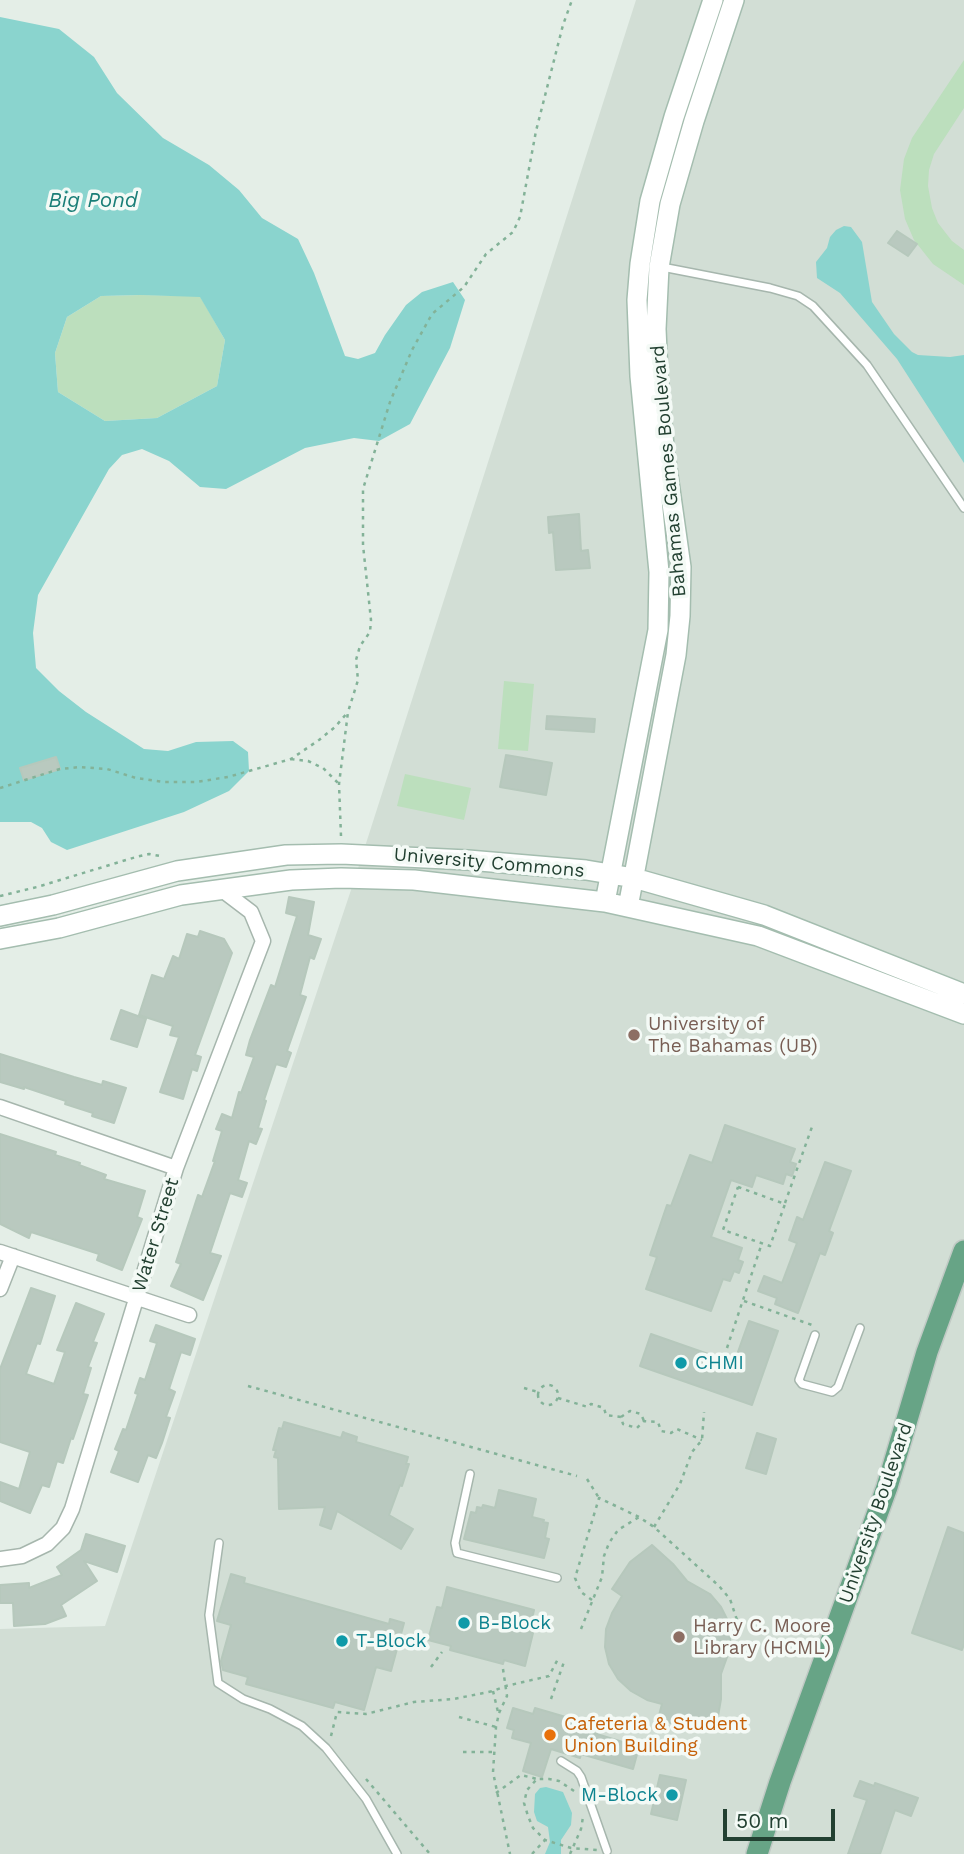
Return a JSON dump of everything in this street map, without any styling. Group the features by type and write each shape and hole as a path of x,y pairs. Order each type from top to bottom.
{"main road":[{"name":"Bahamas Games Boulevard","path":"628,907 676,656 681,592 678,541 664,447 656,309 649,266 650,201 674,117 713,0"},
{"name":"Bahamas Games Boulevard","path":"605,902 658,630 659,572 640,376 637,300 734,0"},
{"path":"656,541 678,541"},
{"name":"University Commons","path":"0,916 53,905 170,873 286,855 341,854 468,859 634,878 764,915 964,993"},
{"name":"University Commons","path":"0,939 59,928 181,895 291,880 414,880 605,902 758,936 964,1014"},
{"name":"University Boulevard","path":"757,1854 780,1782 887,1487 927,1352 964,1251"}],"street":[{"name":"Water Street","path":"0,1559 22,1556 47,1544 56,1537 72,1509 176,1168 263,941 251,912 222,890"},
{"path":"0,1107 176,1168"},
{"path":"0,1289 6,1254 188,1315"}],"lane":[{"path":"649,266 770,288 798,296 813,306 867,365 964,508"},
{"path":"815,1335 799,1380 802,1384 832,1392 838,1387 860,1328"},
{"path":"470,1474 455,1544 457,1553 557,1578"},
{"path":"219,1543 209,1615 218,1683 243,1699 270,1709 302,1726 326,1748 366,1799 397,1854"},
{"path":"561,1761 582,1777 607,1852"}],"path":[{"path":"341,854 339,784 348,712 358,680 356,660 360,646 370,632 363,545 363,489 390,402 412,350 432,314 464,287 486,254 513,232 520,217 536,131 572,0"},
{"path":"0,788 60,769 80,767 107,769 136,778 163,782 196,782 228,777 291,759 319,740 348,712"},
{"path":"291,759 308,761 323,768 339,784"},
{"path":"0,896 149,854 160,856 170,873"},
{"path":"785,1203 738,1187 723,1230 770,1246 813,1124"},
{"path":"727,1348 762,1243"},
{"path":"744,1301 818,1327 815,1335"},
{"path":"538,1392 540,1388 549,1385 556,1389 558,1398"},
{"path":"248,1386 577,1476"},
{"path":"524,1388 538,1392"},
{"path":"538,1392 543,1404 552,1405 558,1398"},
{"path":"558,1398 588,1407 591,1404 604,1408 606,1415 621,1418"},
{"path":"621,1418 630,1410 642,1414 644,1421"},
{"path":"653,1527 680,1484 692,1452 702,1440 704,1412"},
{"path":"621,1418 623,1424 637,1428 644,1421 657,1422 661,1431 671,1433 677,1429 702,1440"},
{"path":"587,1479 599,1498 639,1517 653,1527 719,1586 730,1599 738,1623"},
{"path":"593,1600 581,1592 575,1578 599,1498"},
{"path":"582,1629 603,1577 608,1543 618,1530 639,1517"},
{"path":"431,1667 443,1652"},
{"path":"331,1737 337,1712 366,1714 414,1702 454,1699 493,1691 506,1685 549,1676 559,1657"},
{"path":"551,1699 565,1659"},
{"path":"503,1669 507,1696 499,1713 493,1752 496,1793 510,1854"},
{"path":"493,1691 499,1713"},
{"path":"459,1717 496,1727"},
{"path":"463,1752 493,1752"},
{"path":"496,1793 521,1775 559,1781 578,1795"},
{"path":"364,1776 430,1854"},
{"path":"537,1779 527,1790 524,1803 533,1828 545,1840 607,1852"},
{"path":"570,1854 581,1829 582,1809"},
{"path":"531,1854 545,1840"}],"shaded area":[{"name":"University of The Bahamas (UB)","path":"636,0 964,0 964,1854 0,1854 0,1629 105,1626 353,884"}],"green space":[{"path":"964,60 964,108 934,154 928,186 938,223 952,241 964,250 964,285 933,264 914,240 905,219 900,190 904,159 912,138"},
{"path":"101,296 200,296 225,340 217,386 157,418 105,421 58,392 55,353 67,317"},
{"path":"504,681 534,684 528,751 498,749"},
{"path":"405,774 471,788 464,820 397,806"}],"water":[{"name":"Big Pond","path":"0,17 59,29 94,57 117,93 163,138 209,165 239,190 262,218 298,239 314,273 345,356 358,359 375,353 406,305 422,292 453,282 465,300 450,348 410,424 379,441 354,438 305,448 226,489 200,487 169,461 142,449 122,455 109,469 38,595 33,633 36,668 86,712 144,749 168,751 196,742 233,741 248,752 249,771 229,791 184,812 67,850 51,842 42,828 31,822 0,822","holes":["101,296 200,297 225,340 217,386 157,418 105,421 58,392 55,353 67,317"]},
{"path":"844,226 851,227 862,242 872,302 894,334 918,355 964,355 964,463 897,359 840,293 817,278 816,262 827,248 830,237"},
{"path":"540,1788 563,1792 572,1813 571,1825 561,1840 561,1854 545,1854 550,1842 548,1827 537,1821 534,1812 535,1794"}],"building":[{"path":"897,231 917,244 908,256 888,243"},
{"path":"579,514 581,551 588,550 590,568 556,570 553,532 549,533 548,517"},
{"path":"547,716 595,719 594,732 546,729"},
{"path":"506,755 552,763 546,795 500,787"},
{"path":"56,757 60,769 24,780 20,768"},
{"path":"289,897 314,902 308,935 321,939 314,959 310,957 300,995 306,997 287,1051 291,1053 286,1067 276,1064 264,1100 266,1101 258,1128 262,1129 256,1144 249,1141 238,1180 247,1183 242,1197 230,1193 210,1253 221,1256 203,1300 171,1286 181,1264 176,1262 198,1195 202,1197 215,1161 222,1131 216,1129 222,1114 232,1118 239,1092 241,1093 254,1057 246,1055 250,1040 271,985 275,987 297,916 286,913"},
{"path":"200,931 224,939 232,953 195,1055 201,1057 197,1071 192,1069 183,1099 160,1092 179,1037 170,1035 173,1026 139,1015 152,975 164,979 173,956 179,959 187,934 198,937"},
{"path":"121,1010 146,1019 137,1047 111,1039"},
{"path":"0,1054 102,1085 103,1081 126,1088 114,1123 65,1104 66,1101 0,1082"},
{"path":"725,1125 795,1149 790,1162 796,1164 792,1176 786,1174 783,1184 756,1175 752,1187 731,1180 711,1237 742,1248 738,1260 743,1262 739,1273 734,1271 730,1281 723,1279 711,1311 646,1289 657,1257 650,1255 667,1205 671,1206 690,1155 712,1163"},
{"path":"0,1134 56,1152 55,1155 106,1175 104,1179 145,1191 137,1217 142,1219 122,1270 97,1260 99,1254 31,1232 29,1238 0,1224"},
{"name":"CHMI","path":"825,1162 851,1171 829,1231 833,1233 825,1255 820,1253 798,1313 775,1304 777,1298 758,1291 764,1276 782,1283 797,1243 789,1240 797,1217 803,1220"},
{"path":"31,1288 55,1296 40,1344 37,1343 26,1374 54,1384 65,1352 57,1350 76,1303 104,1314 93,1342 97,1343 88,1367 91,1368 83,1394 88,1395 73,1439 71,1438 63,1463 57,1461 49,1487 42,1485 30,1513 0,1501 0,1482 19,1489 30,1452 0,1442 0,1369"},
{"name":"CHMI","path":"749,1321 778,1331 752,1405 640,1366 651,1334 734,1363"},
{"path":"156,1325 195,1339 190,1355 181,1352 169,1389 175,1392 166,1417 170,1418 162,1443 156,1458 148,1455 138,1482 111,1472 119,1451 115,1449 123,1429 126,1430 138,1394 135,1393 140,1378 145,1380 157,1343 150,1341"},
{"path":"284,1422 341,1438 343,1432 357,1437 356,1442 408,1457 406,1464 409,1464 402,1486 400,1485 389,1515 413,1529 401,1549 337,1511 331,1529 320,1525 325,1507 279,1509 278,1458 274,1457 276,1450 273,1450 279,1428 282,1429"},
{"path":"757,1433 776,1439 766,1474 746,1468"},
{"path":"499,1490 536,1499 532,1517 548,1523 545,1538 549,1539 544,1558 464,1539 471,1512 476,1513 477,1507 482,1508 483,1505 495,1508"},
{"path":"948,1527 964,1533 962,1650 912,1633"},
{"path":"86,1534 125,1546 117,1572 84,1561 97,1581 61,1605 66,1616 45,1624 14,1626 13,1603 0,1603 0,1585 29,1583 29,1588 62,1575 57,1567 81,1550"},
{"name":"Harry C. Moore Library (HCML)","path":"652,1545 687,1581 710,1594 727,1619 731,1646 721,1674 721,1699 716,1728 688,1728 658,1719 662,1704 647,1700 631,1691 618,1679 609,1664 605,1647 606,1629 622,1596 612,1589 630,1562"},
{"name":"T-Block","path":"231,1574 245,1578 244,1583 389,1624 390,1619 404,1623 391,1671 376,1667 364,1710 335,1702 333,1708 246,1684 248,1677 223,1670 221,1661 231,1625 217,1621"},
{"name":"B-Block","path":"447,1587 534,1610 529,1632 533,1633 525,1666 504,1660 503,1664 450,1650 451,1646 428,1640 437,1607 442,1608"},
{"path":"513,1708 533,1714 535,1708 576,1720 574,1727 639,1747 633,1769 581,1754 580,1758 551,1749 542,1777 523,1771 531,1743 512,1738 514,1730 507,1728"},
{"name":"M-Block","path":"660,1775 686,1780 677,1820 651,1814"},
{"path":"860,1781 874,1786 875,1783 918,1798 911,1816 895,1810 880,1854 848,1854 867,1800 854,1796"}],"place":[{"name":"University of The Bahamas (UB)","path":"634,1035"},
{"name":"CHMI","path":"681,1363"},
{"name":"B-Block","path":"464,1623"},
{"name":"Harry C. Moore Library (HCML)","path":"679,1637"},
{"name":"T-Block","path":"342,1641"},
{"name":"Cafeteria & Student Union Building","path":"550,1735"},
{"name":"M-Block","path":"672,1795"}]}
